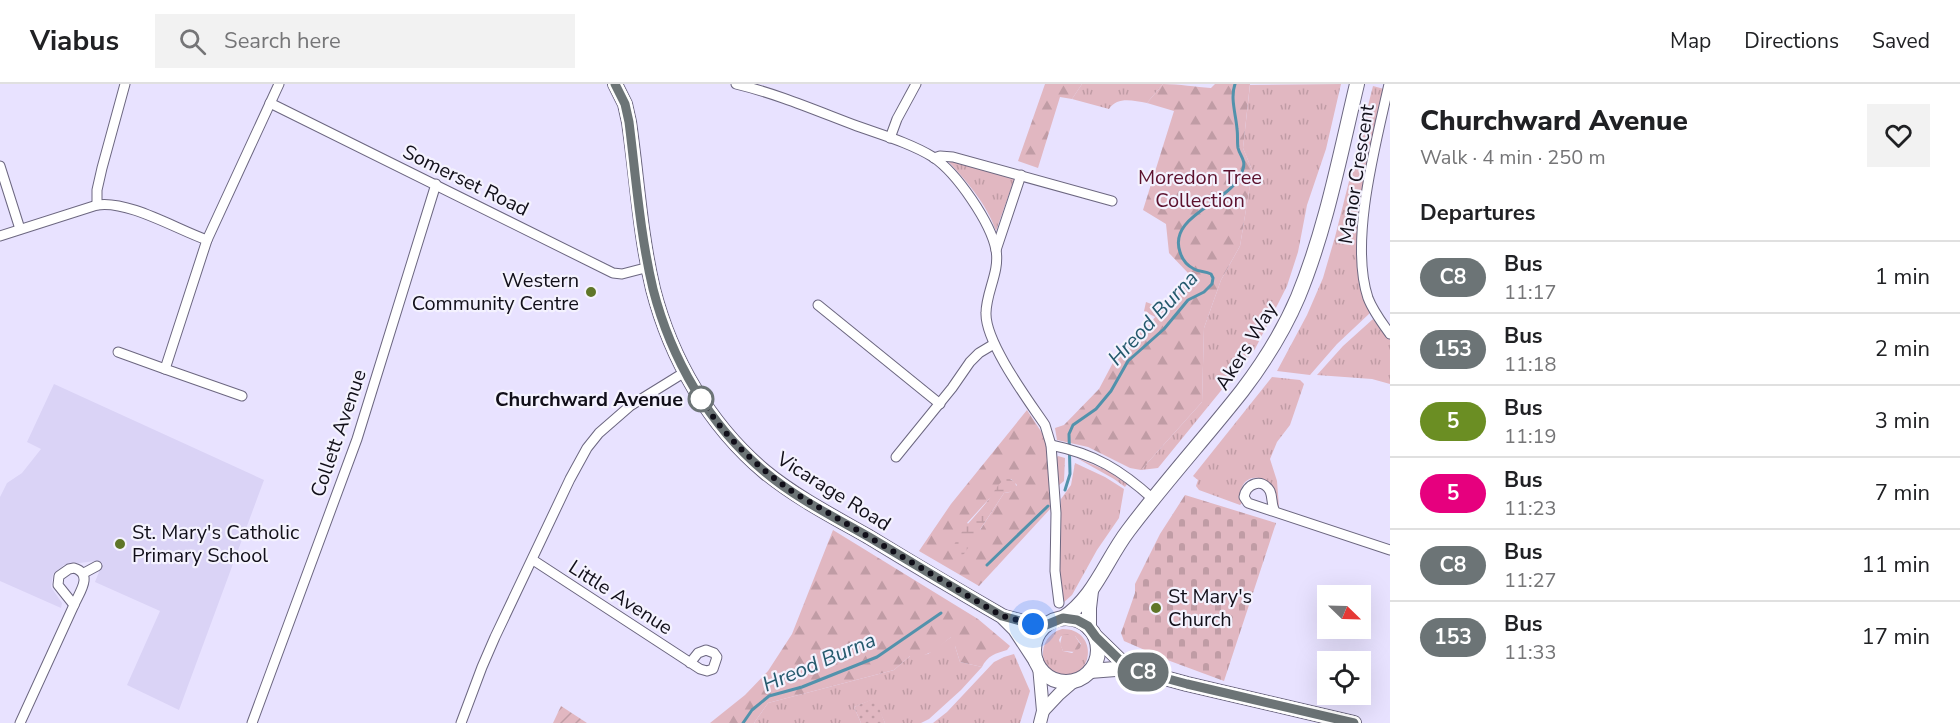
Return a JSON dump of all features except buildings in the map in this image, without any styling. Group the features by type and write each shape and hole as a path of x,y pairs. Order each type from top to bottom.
{"main road":[{"name":"Vicarage Road","path":"615,84 625,104 629,122 649,267 659,309 685,372 700,399 725,432 765,472 810,503 1002,616 1015,629 1038,663"},
{"name":"Akers Way","path":"1063,618 1076,608 1091,591 1123,538 1242,391 1270,350 1293,309 1315,252 1357,84"},
{"name":"Akers Way","path":"1091,591 1089,613 1093,632"},
{"name":"Vicarage Road","path":"1002,616 1031,624 1046,625"},
{"path":"1093,632 1098,653 1096,662 1090,671 1074,681 1065,682 1054,680 1046,675 1038,663 1035,642 1046,625 1063,618 1077,620 1093,632 1128,668"},
{"path":"1090,671 1128,668 1354,723"}],"street":[{"path":"97,204 97,190 104,157 125,84"},
{"path":"165,369 207,240 279,84"},
{"path":"736,84 891,138 934,158 950,172 974,203 986,223 996,250"},
{"path":"891,138 900,113 916,84"},
{"name":"Manor Crescent","path":"1389,84 1366,200 1361,266 1369,300 1390,334"},
{"name":"Somerset Road","path":"270,103 612,273 622,274 649,267"},
{"path":"934,158 953,157 1112,201"},
{"path":"0,166 20,229"},
{"path":"1021,175 996,250 996,267 986,312 987,326 994,344 1045,425 1051,445 1055,496 1055,572 1059,603"},
{"name":"Collett Avenue","path":"252,723 360,428 436,184"},
{"path":"0,236 106,203 122,206 207,240"},
{"path":"818,305 940,404"},
{"path":"896,457 940,404 974,357 994,344"},
{"path":"118,352 242,396"},
{"path":"461,723 482,666 570,479 588,448 598,433 630,406 685,372"},
{"path":"1051,445 1077,451 1111,466 1132,480 1153,499"},
{"path":"1275,511 1390,550"},
{"name":"Little Avenue","path":"533,560 690,663"},
{"path":"84,573 97,566"},
{"path":"74,605 60,590 59,576 69,569 80,570 84,573"},
{"path":"20,723 85,582 84,573"},
{"path":"1038,663 1042,717"},
{"path":"1042,717 1059,694 1074,681"}],"shaded area":[{"name":"St. Mary's Catholic Primary School","path":"54,384 264,480 179,710 127,685 160,611 95,582 99,572 95,561 64,565 53,574 51,587 62,603 61,608 0,581 0,497 7,483 22,473 41,449 27,442"}],"green space":[{"path":"1045,84 1082,84 1072,99 1060,97 1038,168 1018,161"},
{"path":"1082,84 1163,84 1147,103 1121,101 1109,109 1072,99"},
{"name":"Moredon Tree Collection","path":"1163,84 1211,88 1215,84 1250,84 1243,148 1252,170 1240,246 1221,280 1204,328 1202,402 1141,470 1130,468 1088,447 1057,440 1055,428 1064,425 1099,389 1117,355 1133,336 1149,325 1162,308 1169,313 1188,273 1169,253 1166,224 1143,210 1174,111 1147,103"},
{"path":"1341,84 1326,149 1307,205 1298,252 1287,286 1255,349 1158,468 1141,470 1202,402 1204,328 1221,280 1240,246 1250,185 1252,170 1243,148 1250,85"},
{"path":"1373,86 1384,89 1358,238 1358,267 1361,286 1370,313 1337,344 1310,375 1277,371 1307,315 1323,278"},
{"path":"945,158 1015,177 996,231 968,183"},
{"path":"1146,302 1162,308 1155,317 1144,311"},
{"path":"1373,319 1390,340 1390,384 1372,379 1317,375 1343,346"},
{"path":"1272,377 1300,380 1304,384 1290,425 1277,442 1270,459 1277,481 1279,507 1273,488 1260,478 1249,479 1244,483 1240,505 1199,490 1196,486 1198,480 1193,476"},
{"path":"1027,410 1046,439 1051,508 979,586 919,551 951,504","holes":["1011,479 1017,485 1010,492 1004,493 980,530 967,523"]},
{"path":"1058,456 1065,458 1064,481 1058,486 1056,458"},
{"path":"1075,457 1108,471 1127,484 1125,487"},
{"path":"1075,463 1124,489 1119,518 1097,550 1072,595 1063,603 1059,572 1061,499 1071,485"},
{"path":"1008,478 1015,482 1017,489 1004,493 964,554 958,558 953,556 951,552 963,530 999,484"},
{"name":"St Mary's Church","path":"1185,495 1276,523 1224,681 1124,641 1121,633 1135,593 1135,584 1160,534"},
{"path":"833,530 978,619 1010,646 1007,650 989,658 982,667 960,662 955,637 951,637 934,651 922,656 910,656 894,670 768,703 754,723 710,723 745,695 768,671 792,634"},
{"path":"1062,629 1073,631 1086,643 1087,660 1076,673 1066,675 1056,673 1045,663 1044,647 1053,633","holes":["1061,636 1075,636 1081,644 1080,647 1072,653 1063,651 1059,640"]},
{"path":"1062,635 1075,636 1081,645 1075,652 1063,651 1060,644"},
{"path":"951,637 955,637 960,662 982,667 961,690 929,719 921,723 885,723 874,699 854,707 861,723 754,723 768,703 894,670 910,656 928,654"},
{"path":"1014,654 1030,691 1020,723 933,723 947,712 994,662"},
{"path":"875,698 885,723 861,723 854,707"},
{"path":"561,706 587,723 553,723"}],"waterway":[{"name":"Hreod Burna","path":"1065,490 1070,474 1069,434 1073,425 1096,409 1111,391 1128,361 1164,329 1188,300 1204,292 1212,284 1211,274 1196,270 1185,262 1180,252 1179,239 1183,228 1192,218 1228,191 1237,181 1243,169 1243,161 1238,148 1233,101 1235,84"},
{"name":"Hreod Burna","path":"987,565 1048,506"},
{"name":"Hreod Burna","path":"743,723 752,710 769,696 802,687 877,657 941,613"}],"bus line":[{"name":"C8","path":"615,84 625,104 629,122 645,249 653,289 666,328 685,372 700,399 725,432 765,472 810,503 1002,616 1031,624 1046,625 1063,618 1077,620 1088,626 1128,668 1354,723"}],"place":[{"name":"Western Community Centre","path":"591,292"},
{"name":"Churchward Avenue","path":"701,399"},
{"name":"St. Mary's Catholic Primary School","path":"120,544"},
{"name":"St Mary's Church","path":"1156,608"}],"route":[{"path":"701,399 739,447 765,472 793,492 1002,616 1033,624"}]}
